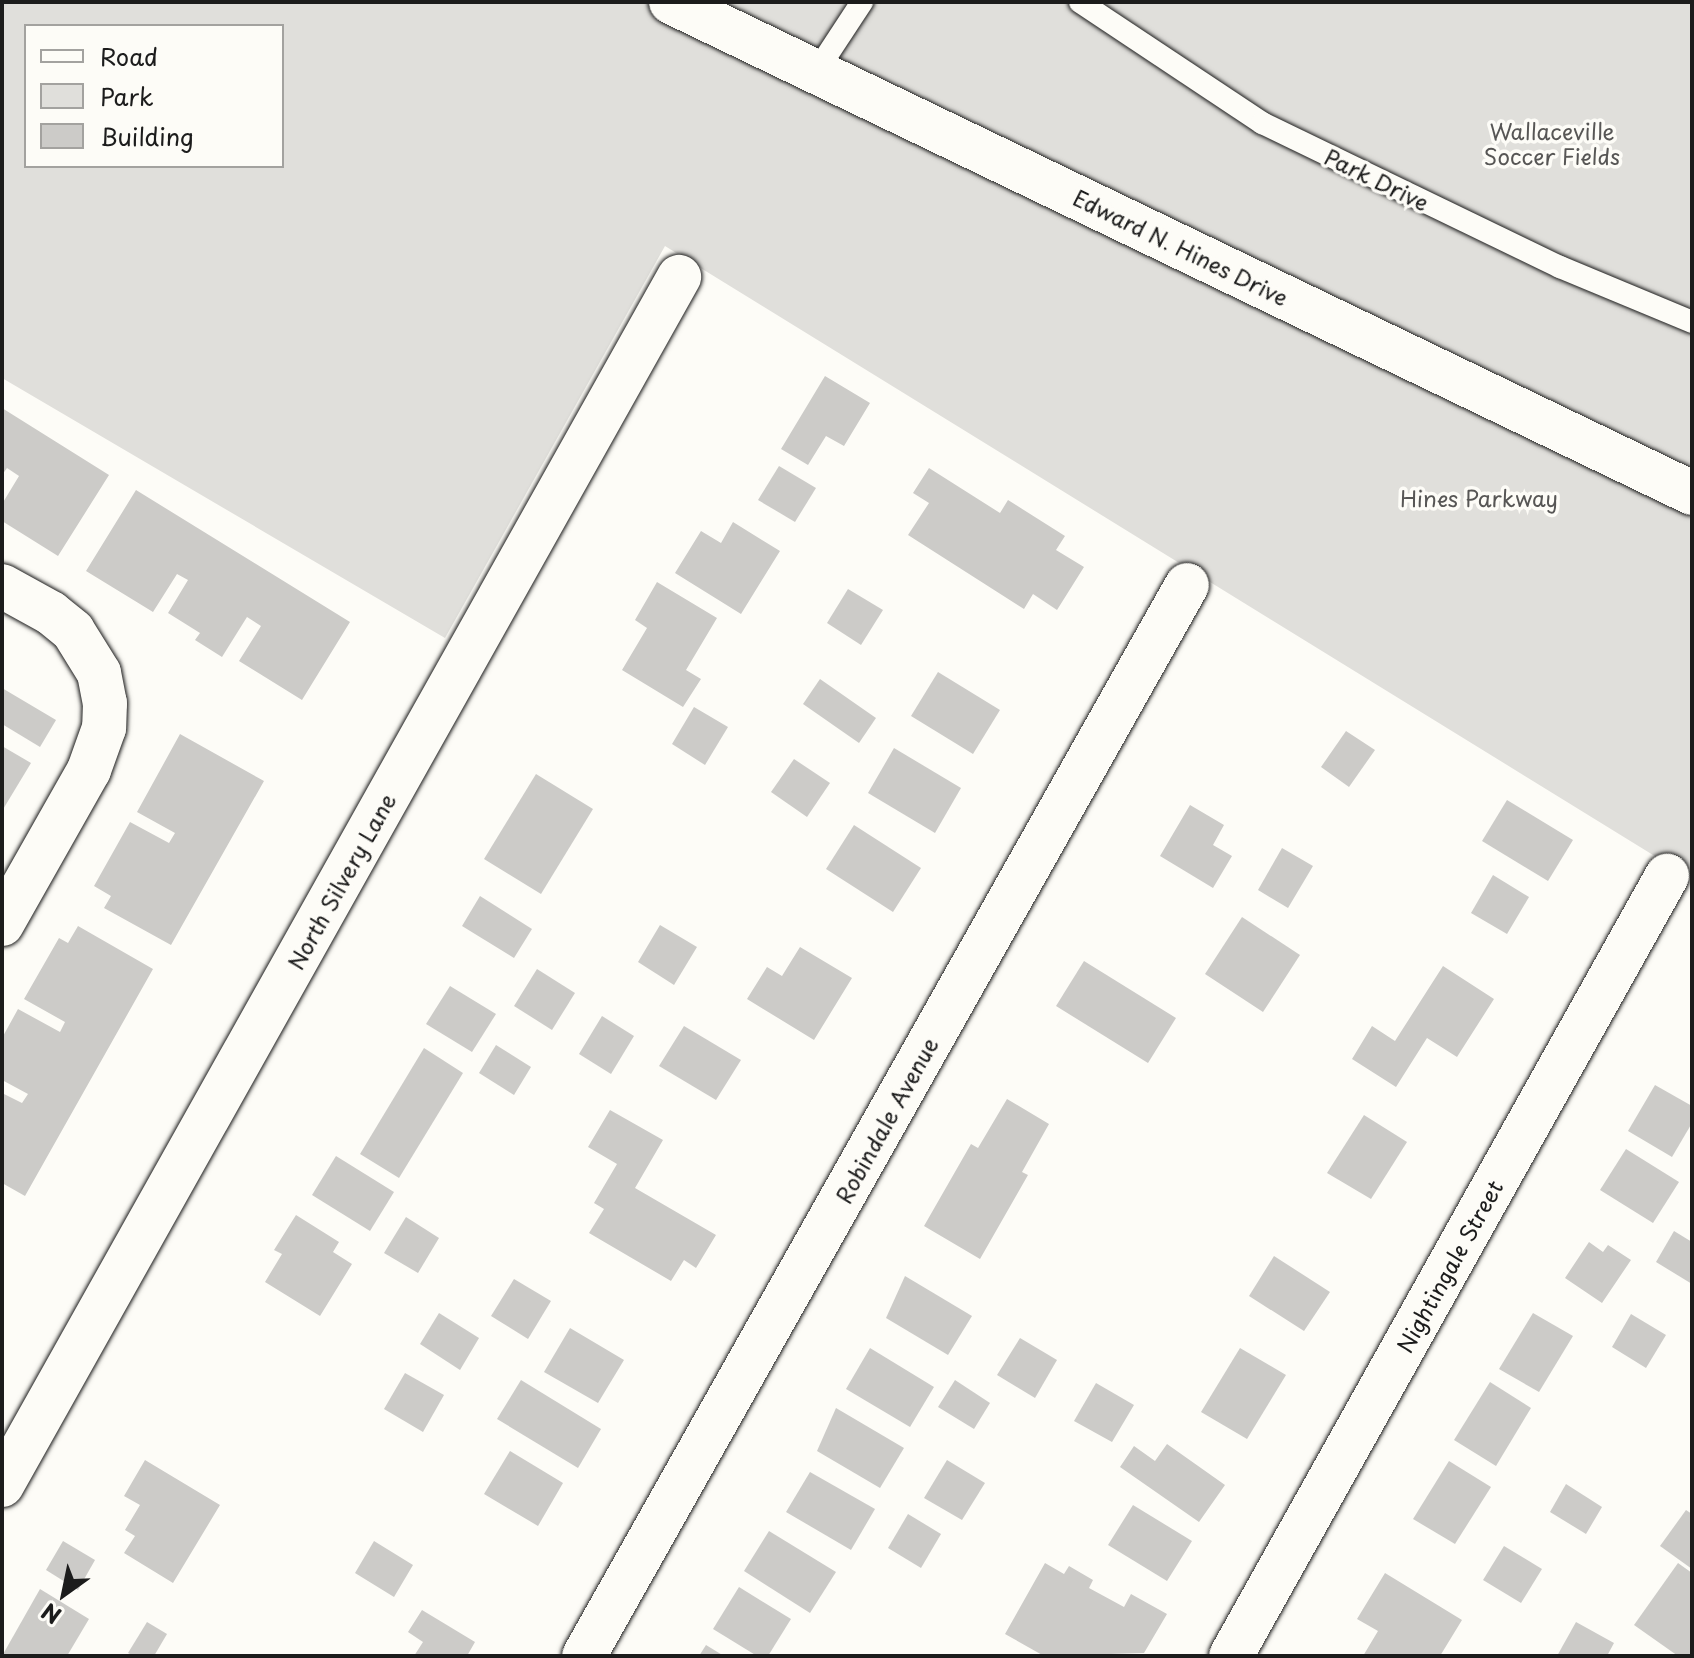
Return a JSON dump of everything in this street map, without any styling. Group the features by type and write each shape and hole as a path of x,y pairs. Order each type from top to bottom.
{"street":[{"name":"Edward N. Hines Drive","path":"671,2 1692,493"},
{"name":"North Silvery Lane","path":"2,1485 679,277"},
{"name":"Robindale Avenue","path":"584,1656 1187,585"},
{"path":"2,586 51,613 73,631 99,673 105,703 104,728 89,770 2,924"},
{"name":"Nightingale Street","path":"1231,1656 1667,876"}],"lane":[{"path":"816,72 862,2"},
{"name":"Park Drive","path":"1080,2 1262,123 1560,267 1692,322"}],"green space":[{"name":"Hines Parkway","path":"2,2 1692,2 1692,879 665,246 445,638 2,378"}],"building":[{"path":"825,376 870,403 844,446 826,436 808,465 781,449"},
{"path":"2,408 109,475 58,556 2,521 2,504 19,476 7,468 2,475"},
{"path":"779,466 816,488 795,522 758,500"},
{"path":"929,468 1000,513 1008,500 1065,536 1056,550 1084,567 1057,610 1033,594 1024,609 908,535 929,503 913,493"},
{"path":"136,490 350,622 302,700 239,661 261,626 247,617 222,657 195,640 200,633 168,613 188,580 177,574 153,612 86,571"},
{"path":"733,522 780,551 741,614 675,573 701,531 721,543"},
{"path":"657,582 717,618 686,670 701,679 683,707 622,670 647,628 635,620"},
{"path":"848,589 883,610 861,645 827,623"},
{"path":"938,672 1000,710 973,754 911,716"},
{"path":"820,679 876,718 859,743 803,704"},
{"path":"2,688 56,720 40,747 2,724"},
{"path":"694,707 728,727 705,765 672,744"},
{"path":"1346,731 1375,750 1349,787 1321,767"},
{"path":"180,734 264,781 171,945 104,908 111,896 94,886 130,822 169,843 175,833 137,812"},
{"path":"2,746 31,763 2,811"},
{"path":"894,748 961,788 935,833 868,793"},
{"path":"794,759 830,783 807,817 771,792"},
{"path":"536,774 593,809 541,894 484,859"},
{"path":"1507,800 1573,840 1548,881 1482,841"},
{"path":"1190,805 1224,825 1213,845 1232,856 1213,888 1160,856"},
{"path":"854,825 921,868 893,912 826,869"},
{"path":"1282,848 1313,866 1288,908 1258,890"},
{"path":"1493,875 1529,897 1507,934 1471,913"},
{"path":"480,896 532,929 514,958 462,926"},
{"path":"1242,917 1300,955 1263,1012 1205,974"},
{"path":"660,925 697,947 674,985 638,962"},
{"path":"78,926 153,969 25,1196 2,1183 2,1093 22,1103 28,1094 2,1080 2,1038 18,1009 60,1032 65,1022 24,999 59,938 68,943"},
{"path":"800,947 852,978 814,1040 747,999 767,967 782,976"},
{"path":"1084,961 1176,1018 1148,1063 1056,1006"},
{"path":"1443,966 1494,999 1457,1057 1427,1038 1396,1087 1352,1059 1372,1026 1395,1041"},
{"path":"537,969 575,993 552,1030 514,1006"},
{"path":"450,986 496,1014 472,1052 426,1024"},
{"path":"602,1016 634,1036 611,1074 579,1054"},
{"path":"684,1026 741,1060 716,1100 659,1066"},
{"path":"496,1045 531,1067 514,1095 479,1073"},
{"path":"424,1048 463,1073 399,1178 360,1154"},
{"path":"1655,1085 1692,1106 1692,1123 1672,1157 1628,1131"},
{"path":"1007,1099 1049,1124 1022,1172 1028,1175 980,1259 924,1226 971,1144 978,1148"},
{"path":"610,1110 663,1140 635,1188 716,1235 696,1268 684,1260 671,1281 589,1233 604,1209 594,1203 617,1164 588,1147"},
{"path":"1364,1115 1407,1142 1371,1199 1327,1173"},
{"path":"1626,1149 1679,1182 1653,1223 1600,1190"},
{"path":"336,1156 394,1192 370,1231 312,1195"},
{"path":"296,1215 339,1242 333,1252 352,1264 320,1316 265,1282 282,1254 274,1250"},
{"path":"406,1217 439,1238 418,1273 384,1253"},
{"path":"1674,1231 1692,1242 1692,1284 1656,1262"},
{"path":"1589,1242 1603,1252 1608,1245 1631,1260 1602,1303 1565,1278"},
{"path":"1274,1256 1330,1292 1304,1331 1249,1296"},
{"path":"905,1276 972,1316 948,1355 886,1318"},
{"path":"514,1279 551,1301 528,1339 491,1316"},
{"path":"439,1313 479,1338 460,1370 420,1344"},
{"path":"1533,1313 1573,1336 1539,1392 1499,1369"},
{"path":"1631,1314 1666,1335 1646,1368 1612,1347"},
{"path":"570,1328 624,1360 598,1403 544,1372"},
{"path":"1020,1338 1057,1360 1035,1398 997,1375"},
{"path":"870,1348 934,1387 910,1427 846,1389"},
{"path":"1240,1348 1286,1375 1247,1439 1201,1412"},
{"path":"405,1373 444,1395 423,1432 384,1409"},
{"path":"521,1380 601,1429 578,1468 497,1419"},
{"path":"955,1380 990,1403 974,1429 938,1407"},
{"path":"1490,1382 1531,1408 1496,1466 1454,1440"},
{"path":"1096,1383 1134,1405 1112,1442 1074,1421"},
{"path":"836,1408 904,1448 880,1488 817,1451"},
{"path":"1167,1444 1225,1485 1199,1522 1120,1467 1134,1446 1155,1461"},
{"path":"510,1451 563,1483 538,1526 484,1494"},
{"path":"145,1460 220,1505 173,1583 124,1553 135,1536 125,1530 140,1505 124,1496"},
{"path":"947,1460 985,1483 962,1520 924,1498"},
{"path":"1449,1461 1491,1487 1455,1544 1413,1519"},
{"path":"810,1472 875,1509 851,1550 786,1512"},
{"path":"1566,1484 1602,1507 1586,1534 1550,1512"},
{"path":"1133,1505 1192,1541 1167,1581 1108,1545"},
{"path":"1686,1510 1692,1514 1692,1569 1660,1546"},
{"path":"908,1514 941,1534 921,1568 888,1548"},
{"path":"769,1531 836,1572 810,1613 744,1571"},
{"path":"63,1541 95,1560 78,1590 46,1570"},
{"path":"374,1541 413,1565 394,1597 355,1573"},
{"path":"1504,1546 1542,1569 1521,1603 1483,1580"},
{"path":"1045,1563 1064,1574 1069,1566 1093,1580 1089,1588 1124,1607 1131,1594 1167,1614 1144,1653 1044,1656 1005,1634"},
{"path":"1678,1563 1692,1573 1692,1656 1678,1656 1634,1625"},
{"path":"1385,1573 1462,1620 1440,1656 1363,1656 1378,1631 1357,1619"},
{"path":"739,1587 791,1619 768,1656 757,1656 713,1629"},
{"path":"40,1589 89,1619 67,1656 2,1656"},
{"path":"422,1610 475,1642 467,1656 414,1656 423,1642 408,1632"},
{"path":"147,1622 167,1634 154,1656 134,1656 128,1653"},
{"path":"1576,1622 1614,1643 1607,1656 1557,1656"},
{"path":"706,1645 724,1656 699,1656"}],"park label":[{"name":"Wallaceville Soccer Fields","path":"1552,142"}]}
